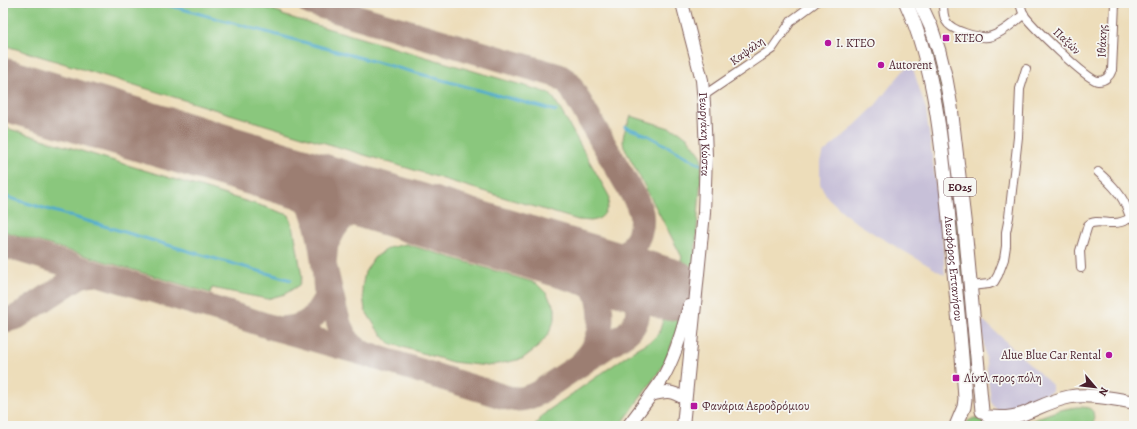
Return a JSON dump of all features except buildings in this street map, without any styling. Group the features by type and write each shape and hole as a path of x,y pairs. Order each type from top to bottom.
{"main road":[{"name":"Γεωργάκη Κώστα","path":"682,3 698,65 704,96 706,176 705,200 682,426"},
{"name":"Λεωφόρος Επτανήσου","path":"906,3 917,30 930,78 936,109 942,156 965,393 965,403 957,422"},
{"name":"Λεωφόρος Επτανήσου","path":"920,3 937,43 944,66 949,92 970,286 988,418"},
{"name":"Γεωργάκη Κώστα","path":"628,426 656,387 668,367 677,345 698,268"},
{"name":"Γεωργάκη Κώστα","path":"656,387 681,359 690,352"},
{"path":"656,387 663,392 670,391 677,394 686,395"},
{"path":"1006,426 1022,415 1045,404 1070,397 1086,396 1134,402"},
{"name":"Λεωφόρος Επτανήσου","path":"957,422 963,413 971,409 988,418"},
{"path":"988,418 1004,418 1022,415"}],"street":[{"name":"Καψάλη","path":"704,96 772,49 792,20 815,3"},
{"path":"943,3 946,21 950,27 961,33 979,36 987,37 993,35 1004,29 1024,14"},
{"name":"Παξών","path":"1020,3 1024,14 1057,49 1086,74 1098,81 1107,77"},
{"name":"Ιθάκης","path":"1107,77 1113,68 1115,3"},
{"path":"970,286 994,282 1004,259 1018,137 1020,89 1026,69"},
{"path":"1081,268 1080,251 1088,225 1092,222 1115,223 1132,219 1118,192 1098,172"}],"shaded area":[{"path":"911,62 926,110 940,205 945,275 851,219 828,198 820,184 820,161 823,153 874,107"},
{"path":"981,321 984,321 1052,385 1052,391 1005,412 994,407 991,402"}],"green space":[{"path":"3,3 251,3 282,13 282,15 549,93 555,100 609,196 607,209 602,216 596,220 578,220 3,45"},
{"path":"929,39 938,68 948,119 974,384 969,384 944,120 938,81"},
{"path":"631,116 679,131 688,138 701,155 702,163 695,255 679,326 663,366 620,426 534,426 546,412 638,348 651,341 659,333 682,257 624,147 624,135"},
{"path":"3,127 289,215 294,230 302,277 299,285 285,294 267,299 212,288 210,293 3,231"},
{"path":"406,244 536,283 547,294 555,308 555,319 549,333 538,347 522,359 488,366 452,362 389,343 377,329 365,310 362,288 365,272 374,258 388,248"},
{"path":"1077,407 1092,410 1094,416 1093,426 1088,426 1088,423 1068,426 1020,426 1055,412"},
{"path":"974,418 981,420 985,426 966,426 968,421"}],"waterway":[{"path":"160,3 556,111"},
{"path":"625,127 647,135 700,164"},
{"path":"3,196 291,280"}],"taxiway":[{"path":"310,3 559,76 568,82 637,202 642,220 641,228 636,241 628,252 622,256 614,261 602,265 592,265 577,261"},
{"path":"278,329 290,328 306,323 320,308 326,295 321,244 315,218 305,195 299,186 279,172"},
{"path":"362,353 348,342 340,327 324,264 326,244 340,221 357,209 369,205 379,204 394,207"},
{"path":"3,245 277,329 513,399 530,397 538,393 627,333 635,322 638,309"},
{"path":"554,255 572,263 584,272 593,285 598,296 601,319 600,330 591,351 584,360"},
{"path":"3,321 17,317 78,277 95,273"}],"runway":[{"path":"3,89 672,290"}],"place":[{"name":"ΚΤΕΟ","path":"946,38"},
{"name":"Ι. ΚΤΕΟ","path":"828,43"},
{"name":"Autorent","path":"881,65"},
{"name":"Alue Blue Car Rental","path":"1109,355"},
{"name":"Λίντλ προς πόλη","path":"956,378"},
{"name":"Φανάρια Αεροδρόμιου","path":"694,406"}]}
